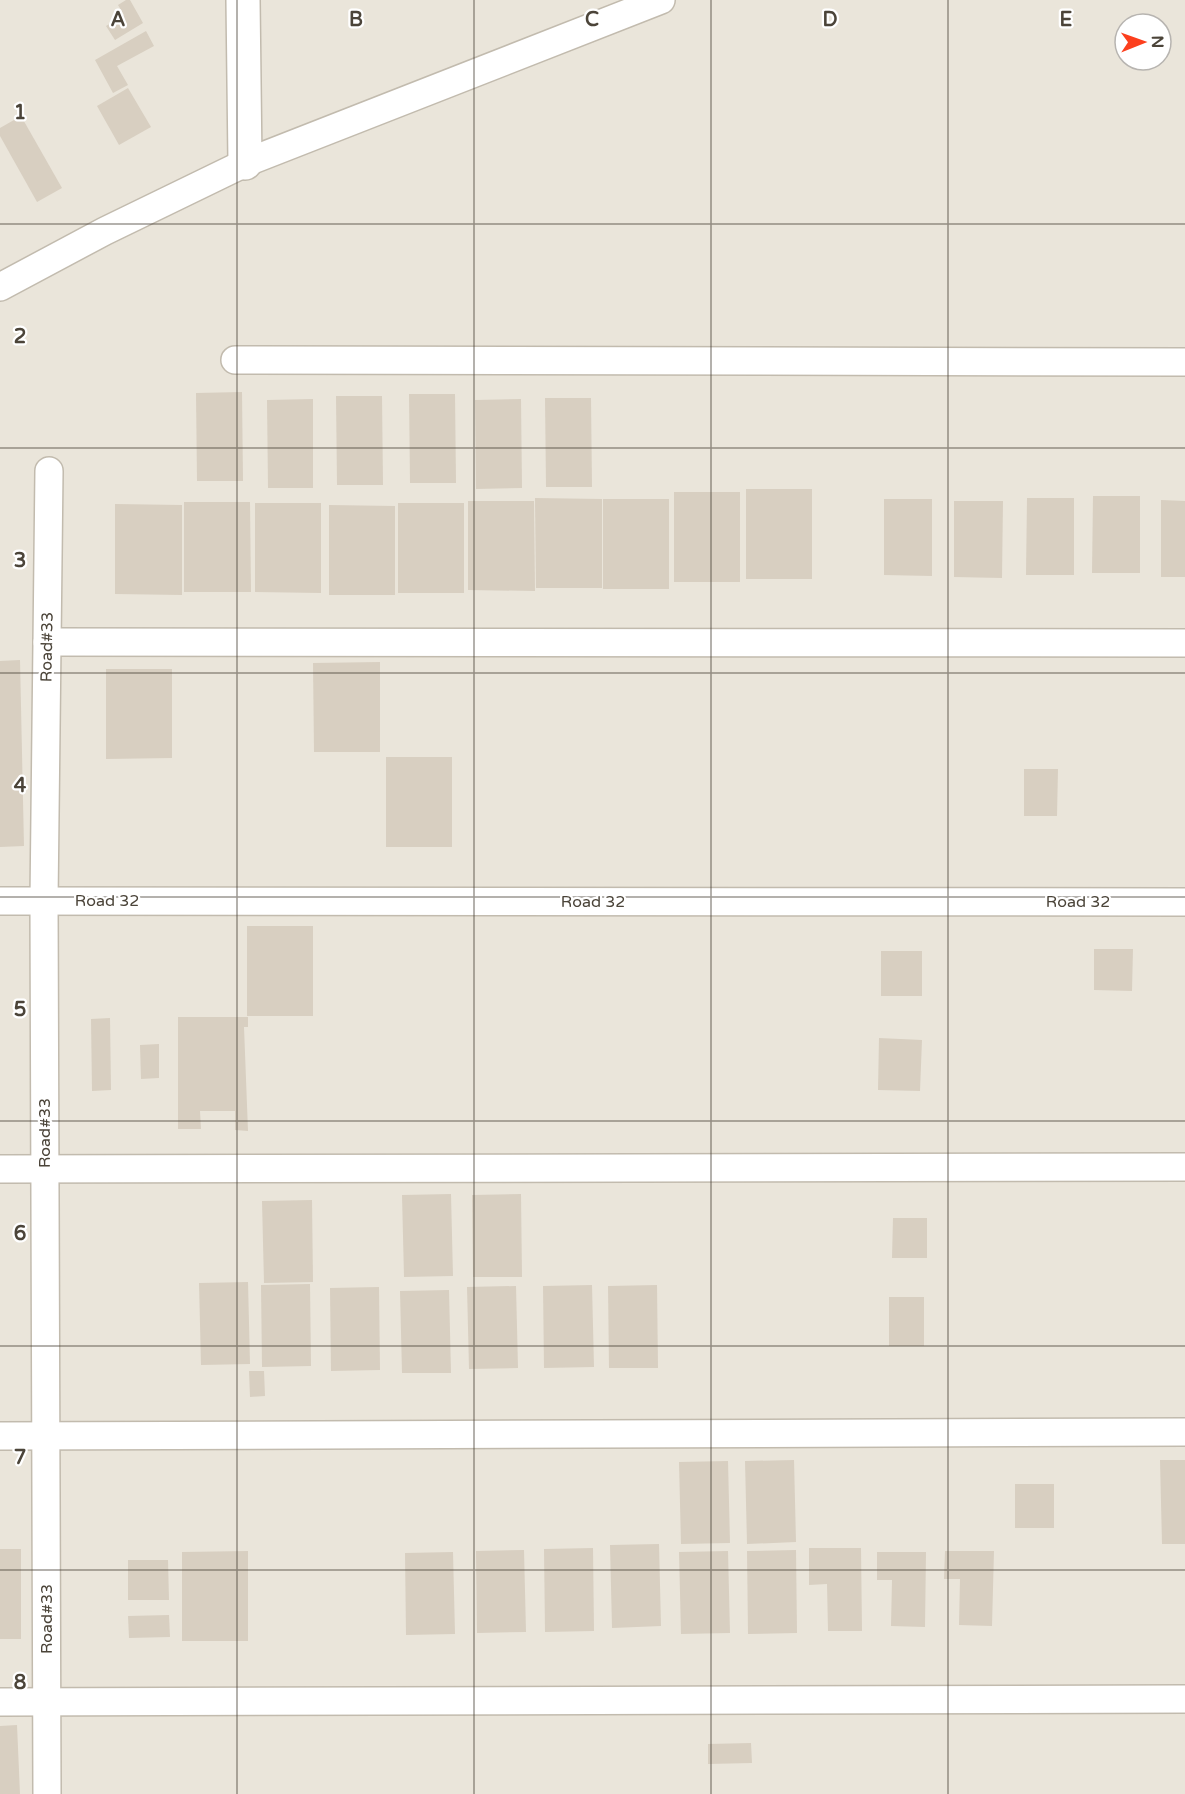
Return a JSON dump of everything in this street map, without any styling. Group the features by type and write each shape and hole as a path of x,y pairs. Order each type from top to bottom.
{"street":[{"path":"243,0 245,163"},
{"path":"0,288 105,231 245,163 661,0"},
{"path":"235,360 1185,362"},
{"name":"Road#33","path":"48,1794 44,901 49,471"},
{"path":"47,642 1185,643"},
{"name":"Road 32","path":"0,901 1185,902"},
{"path":"0,1170 1185,1167"},
{"path":"0,1436 1185,1432"},
{"path":"0,1702 1185,1699"}],"shaded area":[{"path":"0,0 1185,0 1185,1794 0,1794"}],"building":[{"path":"130,0 143,23 115,40 106,26 124,15 118,5"},
{"path":"146,31 154,46 117,66 128,85 113,93 95,60"},
{"path":"128,88 151,127 119,145 97,106"},
{"path":"21,116 62,188 37,202 0,136 0,128"},
{"path":"242,392 243,481 197,481 196,393"},
{"path":"409,394 455,394 456,483 410,483"},
{"path":"336,396 382,396 383,485 337,485"},
{"path":"545,398 591,398 592,487 546,487"},
{"path":"313,399 313,488 268,488 267,400"},
{"path":"521,399 522,488 476,489 475,400"},
{"path":"746,489 812,489 812,579 746,579"},
{"path":"674,492 740,492 740,582 674,582"},
{"path":"1093,496 1140,496 1140,573 1092,573"},
{"path":"535,498 602,499 602,588 536,588"},
{"path":"1027,498 1074,498 1074,575 1026,575"},
{"path":"603,499 669,499 669,589 603,589"},
{"path":"884,499 932,499 932,576 884,575"},
{"path":"1161,500 1185,501 1185,577 1161,577"},
{"path":"468,501 534,501 535,591 468,590"},
{"path":"954,501 1003,501 1002,578 954,577"},
{"path":"184,502 250,502 251,592 184,592"},
{"path":"255,503 321,503 321,593 255,592"},
{"path":"398,503 464,503 464,593 398,593"},
{"path":"115,504 182,505 182,595 115,594"},
{"path":"329,505 395,506 395,595 329,595"},
{"path":"20,660 24,846 0,847 0,661"},
{"path":"380,662 380,752 314,752 313,663"},
{"path":"106,669 172,669 172,758 106,759"},
{"path":"386,757 452,757 452,847 386,847"},
{"path":"1024,769 1058,769 1057,816 1024,816"},
{"path":"247,926 313,926 313,1016 247,1016"},
{"path":"1094,949 1133,949 1132,991 1094,990"},
{"path":"881,951 922,951 922,996 881,996"},
{"path":"178,1017 248,1017 248,1027 244,1027 248,1131 235,1130 235,1111 200,1111 201,1129 178,1129"},
{"path":"110,1018 111,1090 92,1091 91,1019"},
{"path":"879,1038 922,1040 920,1091 878,1090"},
{"path":"159,1044 159,1078 141,1079 140,1045"},
{"path":"451,1194 453,1276 404,1277 402,1195"},
{"path":"521,1194 522,1277 473,1277 472,1195"},
{"path":"312,1200 313,1282 264,1283 262,1201"},
{"path":"893,1218 927,1218 927,1258 892,1258"},
{"path":"248,1282 250,1364 201,1365 199,1283"},
{"path":"310,1284 311,1366 262,1367 261,1285"},
{"path":"592,1285 594,1367 544,1368 543,1286"},
{"path":"657,1285 658,1368 609,1368 608,1286"},
{"path":"516,1286 518,1368 469,1369 467,1287"},
{"path":"379,1287 380,1370 331,1371 330,1288"},
{"path":"449,1290 451,1373 402,1373 400,1291"},
{"path":"889,1297 924,1297 924,1346 889,1346"},
{"path":"249,1371 264,1371 265,1396 250,1397"},
{"path":"794,1460 796,1542 747,1544 745,1461"},
{"path":"1160,1460 1185,1460 1185,1544 1162,1544"},
{"path":"728,1461 730,1543 681,1544 679,1462"},
{"path":"1015,1484 1054,1484 1054,1528 1015,1528"},
{"path":"659,1544 661,1626 612,1628 610,1545"},
{"path":"593,1548 594,1631 545,1632 544,1549"},
{"path":"809,1548 861,1548 862,1631 828,1631 827,1584 809,1585"},
{"path":"0,1549 21,1549 21,1639 0,1639"},
{"path":"524,1550 526,1632 477,1633 476,1551"},
{"path":"796,1550 797,1633 748,1634 747,1551"},
{"path":"248,1551 248,1641 182,1641 182,1552"},
{"path":"728,1551 730,1633 681,1634 679,1552"},
{"path":"945,1551 994,1551 992,1626 959,1625 960,1579 944,1579"},
{"path":"453,1552 455,1634 406,1635 405,1553"},
{"path":"877,1552 926,1552 925,1627 891,1626 892,1580 877,1580"},
{"path":"128,1560 168,1560 169,1600 128,1600"},
{"path":"169,1615 170,1637 129,1638 128,1616"},
{"path":"17,1725 20,1794 0,1794 0,1726"},
{"path":"751,1743 752,1763 708,1764 708,1744"}]}
